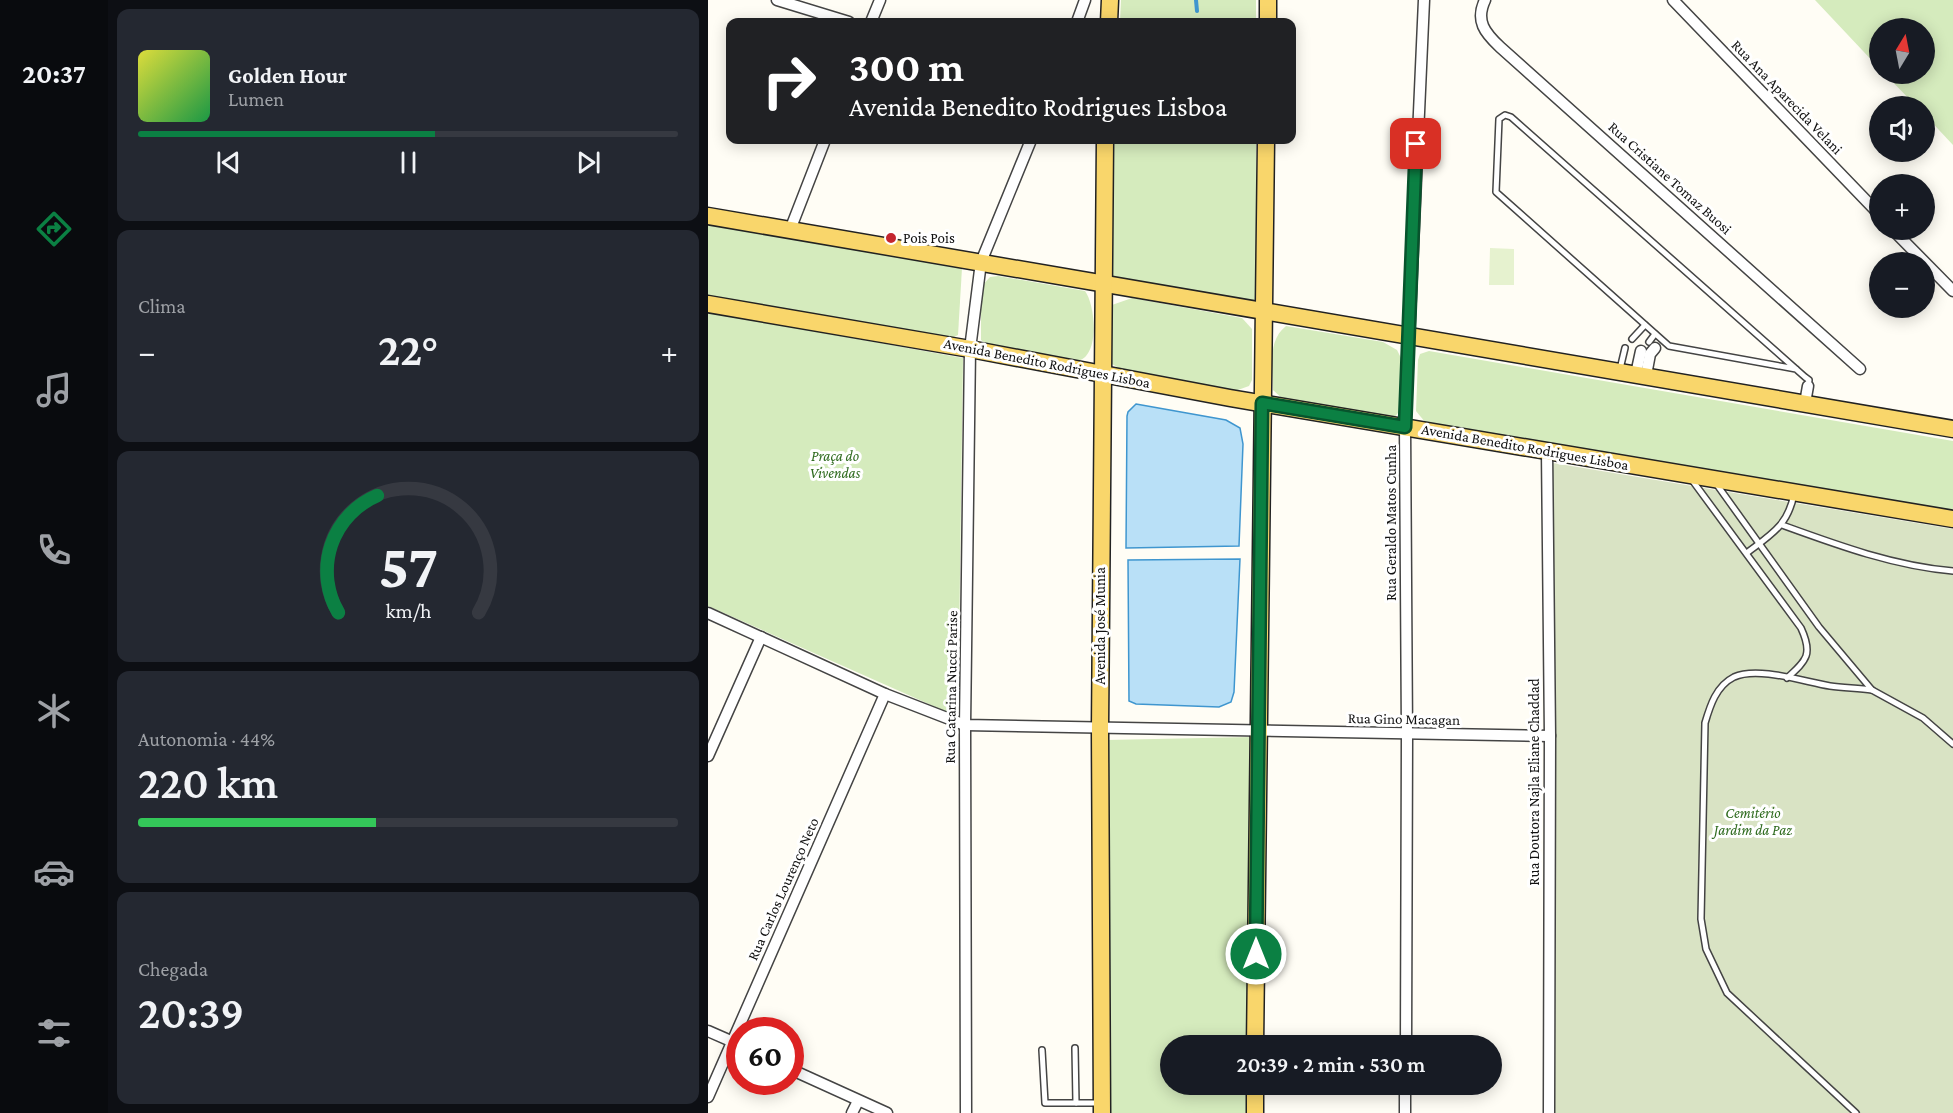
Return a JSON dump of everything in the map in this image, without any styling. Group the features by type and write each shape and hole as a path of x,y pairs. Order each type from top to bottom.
{"main road":[{"path":"1109,18 1110,0"},
{"path":"1268,0 1268,18"},
{"name":"Avenida José Munia","path":"1102,1108 1101,374 1106,144"},
{"path":"1255,1035 1266,144"},
{"path":"708,216 1634,373 1807,395 1953,429"},
{"name":"Avenida Benedito Rodrigues Lisboa","path":"708,304 970,348 1262,403 1953,519"},
{"path":"1255,1095 1255,1113"}],"street":[{"path":"777,0 836,18"},
{"path":"873,18 880,0"},
{"path":"1078,18 1085,0"},
{"name":"Rua Geraldo Matos Cunha","path":"1406,1035 1405,427 1407,335 1424,0"},
{"name":"Rua Cristiane Tomaz Buosi","path":"1485,0 1480,10 1481,22 1492,39 1860,369"},
{"name":"Rua Ana Aparecida Velani","path":"1673,0 1869,204"},
{"path":"790,230 823,144"},
{"name":"Rua Catarina Nucci Parise","path":"966,1113 965,725 970,348 981,262 1029,144"},
{"path":"1903,240 1953,291"},
{"path":"1634,373 1650,354 1652,345"},
{"name":"Rua Doutora Najla Eliane Chaddad","path":"1547,451 1550,736 1549,1113"},
{"name":"Rua Gino Macagan","path":"708,613 885,694 965,725 1550,736"},
{"path":"708,756 761,637"},
{"name":"Rua Carlos Lourenço Neto","path":"747,1017 885,694"},
{"path":"708,1031 726,1039"},
{"name":"Rua Carlos Lourenço Neto","path":"708,1097 726,1062"},
{"path":"804,1076 887,1113"},
{"path":"1405,1095 1405,1113"},
{"path":"852,1113 858,1101"}],"lane":[{"path":"1655,334 1496,192 1500,117 1511,117 1809,380 1807,395"},
{"path":"1632,339 1645,325"},
{"path":"1652,345 1655,334"},
{"path":"1652,345 1655,334"},
{"path":"1652,345 1669,346 1796,369"},
{"path":"1625,348 1634,373"},
{"path":"1770,364 1777,358 1776,351"},
{"path":"1688,475 1748,552 1801,628 1808,642 1808,653 1802,665 1787,678"},
{"path":"1712,479 1819,627 1872,690 1923,718 1953,744"},
{"path":"1748,552 1782,525 1791,512 1795,493"},
{"path":"1782,525 1834,544 1895,561 1953,571"},
{"path":"1856,1113 1727,993 1706,949 1701,919 1705,723 1710,703 1721,687 1734,677 1756,674 1872,690"},
{"path":"1075,1047 1076,1103"},
{"path":"1042,1050 1045,1103 1076,1103 1102,1108"}],"green space":[{"path":"1121,0 1256,0 1256,18 1120,18"},
{"path":"1815,0 1953,0 1953,145 1935,126 1935,96 1906,96 1895,84 1935,84 1935,18 1869,18 1869,57"},
{"path":"1114,144 1256,144 1256,303 1111,278"},
{"path":"708,223 962,268 958,335 946,341 708,298"},
{"path":"1490,248 1514,249 1514,285 1489,285"},
{"path":"998,276 1085,291 1092,308 1094,331 1089,351 1084,358 1076,361 990,347 981,340 981,287 990,277"},
{"path":"1132,298 1242,318 1252,329 1252,380 1249,386 1235,391 1124,371 1112,364 1112,305"},
{"name":"Praça do Vivendas","path":"708,312 963,358 958,717 708,606"},
{"path":"1286,326 1383,342 1397,350 1402,360 1401,409 1394,418 1286,402 1273,390 1272,355 1276,339"},
{"path":"1429,351 1953,441 1953,514 1425,422 1416,411 1418,360 1420,354"},
{"name":"Cemitério Jardim da Paz","path":"1553,463 1953,529 1953,1113 1555,1113"},
{"path":"1252,737 1250,1035 1160,1035 1160,1095 1250,1095 1249,1113 1108,1113 1106,740"}],"water":[{"path":"1136,404 1226,420 1240,428 1243,444 1239,546 1126,548 1127,416"},
{"path":"1240,559 1234,692 1231,702 1219,707 1136,704 1129,701 1128,560"}],"waterway":[{"path":"1196,0 1197,11"}],"place":[{"name":"Pois Pois","path":"891,238"}],"route":[{"path":"1256,954 1262,403 1405,427 1416,144"}]}
